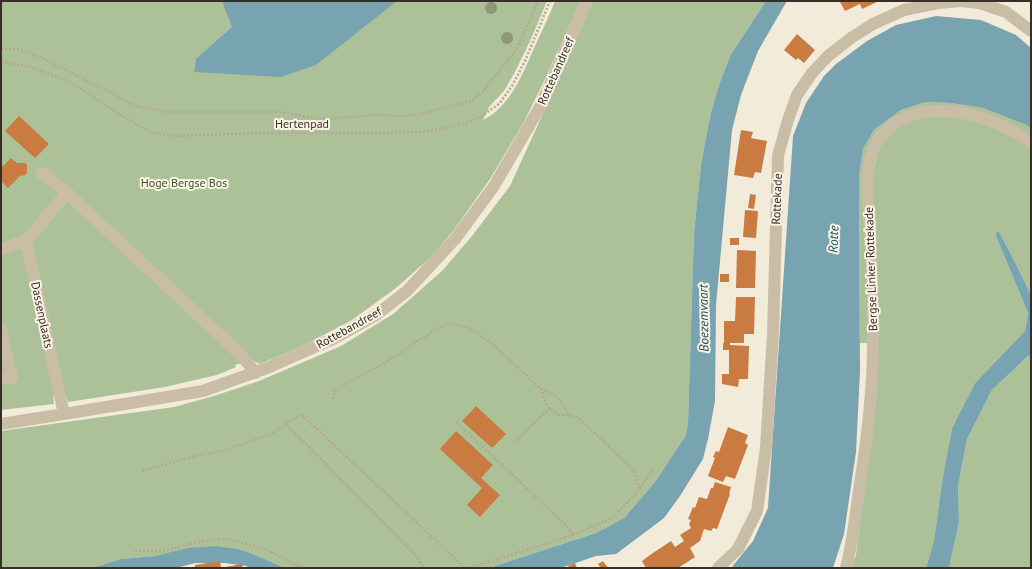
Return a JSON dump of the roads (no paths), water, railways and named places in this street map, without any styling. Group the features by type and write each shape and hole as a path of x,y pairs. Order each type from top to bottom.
{"street":[{"name":"Rottebandreef","path":"1,424 203,391 256,373 333,339 376,315 407,291 456,238 494,186 540,107 587,1"},
{"name":"Rottekade","path":"718,568 738,549 756,511 766,448 773,333 778,156 797,95 812,73 828,56 851,38 873,24 904,10 938,3 960,1 980,3 1006,12 1031,31"},
{"name":"Bergse Linker Rottekade","path":"846,568 851,546 866,444 872,389 873,296 867,184 870,161 875,145 881,134 902,119 916,114 947,111 988,119 1006,127 1031,142"},
{"path":"42,173 67,193 238,353 256,373"},
{"path":"1,249 26,242 67,193"},
{"name":"Dassenplaats","path":"26,242 64,414"},
{"path":"1,329 12,378 1,380"}],"water":[{"path":"222,1 397,1 316,65 281,77 194,72 196,59 232,27"},
{"name":"Boezemvaart","path":"766,1 787,1 758,51 741,95 732,130 716,305 715,401 703,459 680,496 664,518 616,554 596,556 561,568 489,568 596,533 624,518 655,482 686,435 688,422 694,233 701,164 711,112 720,82 731,54"},
{"name":"Rotte","path":"936,16 981,20 1016,35 1031,48 1031,128 983,108 951,103 926,102 901,110 874,130 863,149 859,177 860,371 856,452 844,534 833,568 731,568 753,541 768,508 793,136 806,103 824,76 836,64 867,41 896,25"},
{"path":"997,232 999,232 1031,295 1031,354 992,390 967,439 958,486 959,522 949,568 926,568 934,541 942,482 952,428 975,383 1025,331 1028,313 996,236"},
{"path":"217,546 239,549 284,568 249,568 246,566 225,563 195,563 176,568 92,568 121,559 155,556 188,548"}],"park label":[{"name":"Hoge Bergse Bos","path":"184,183"}]}
